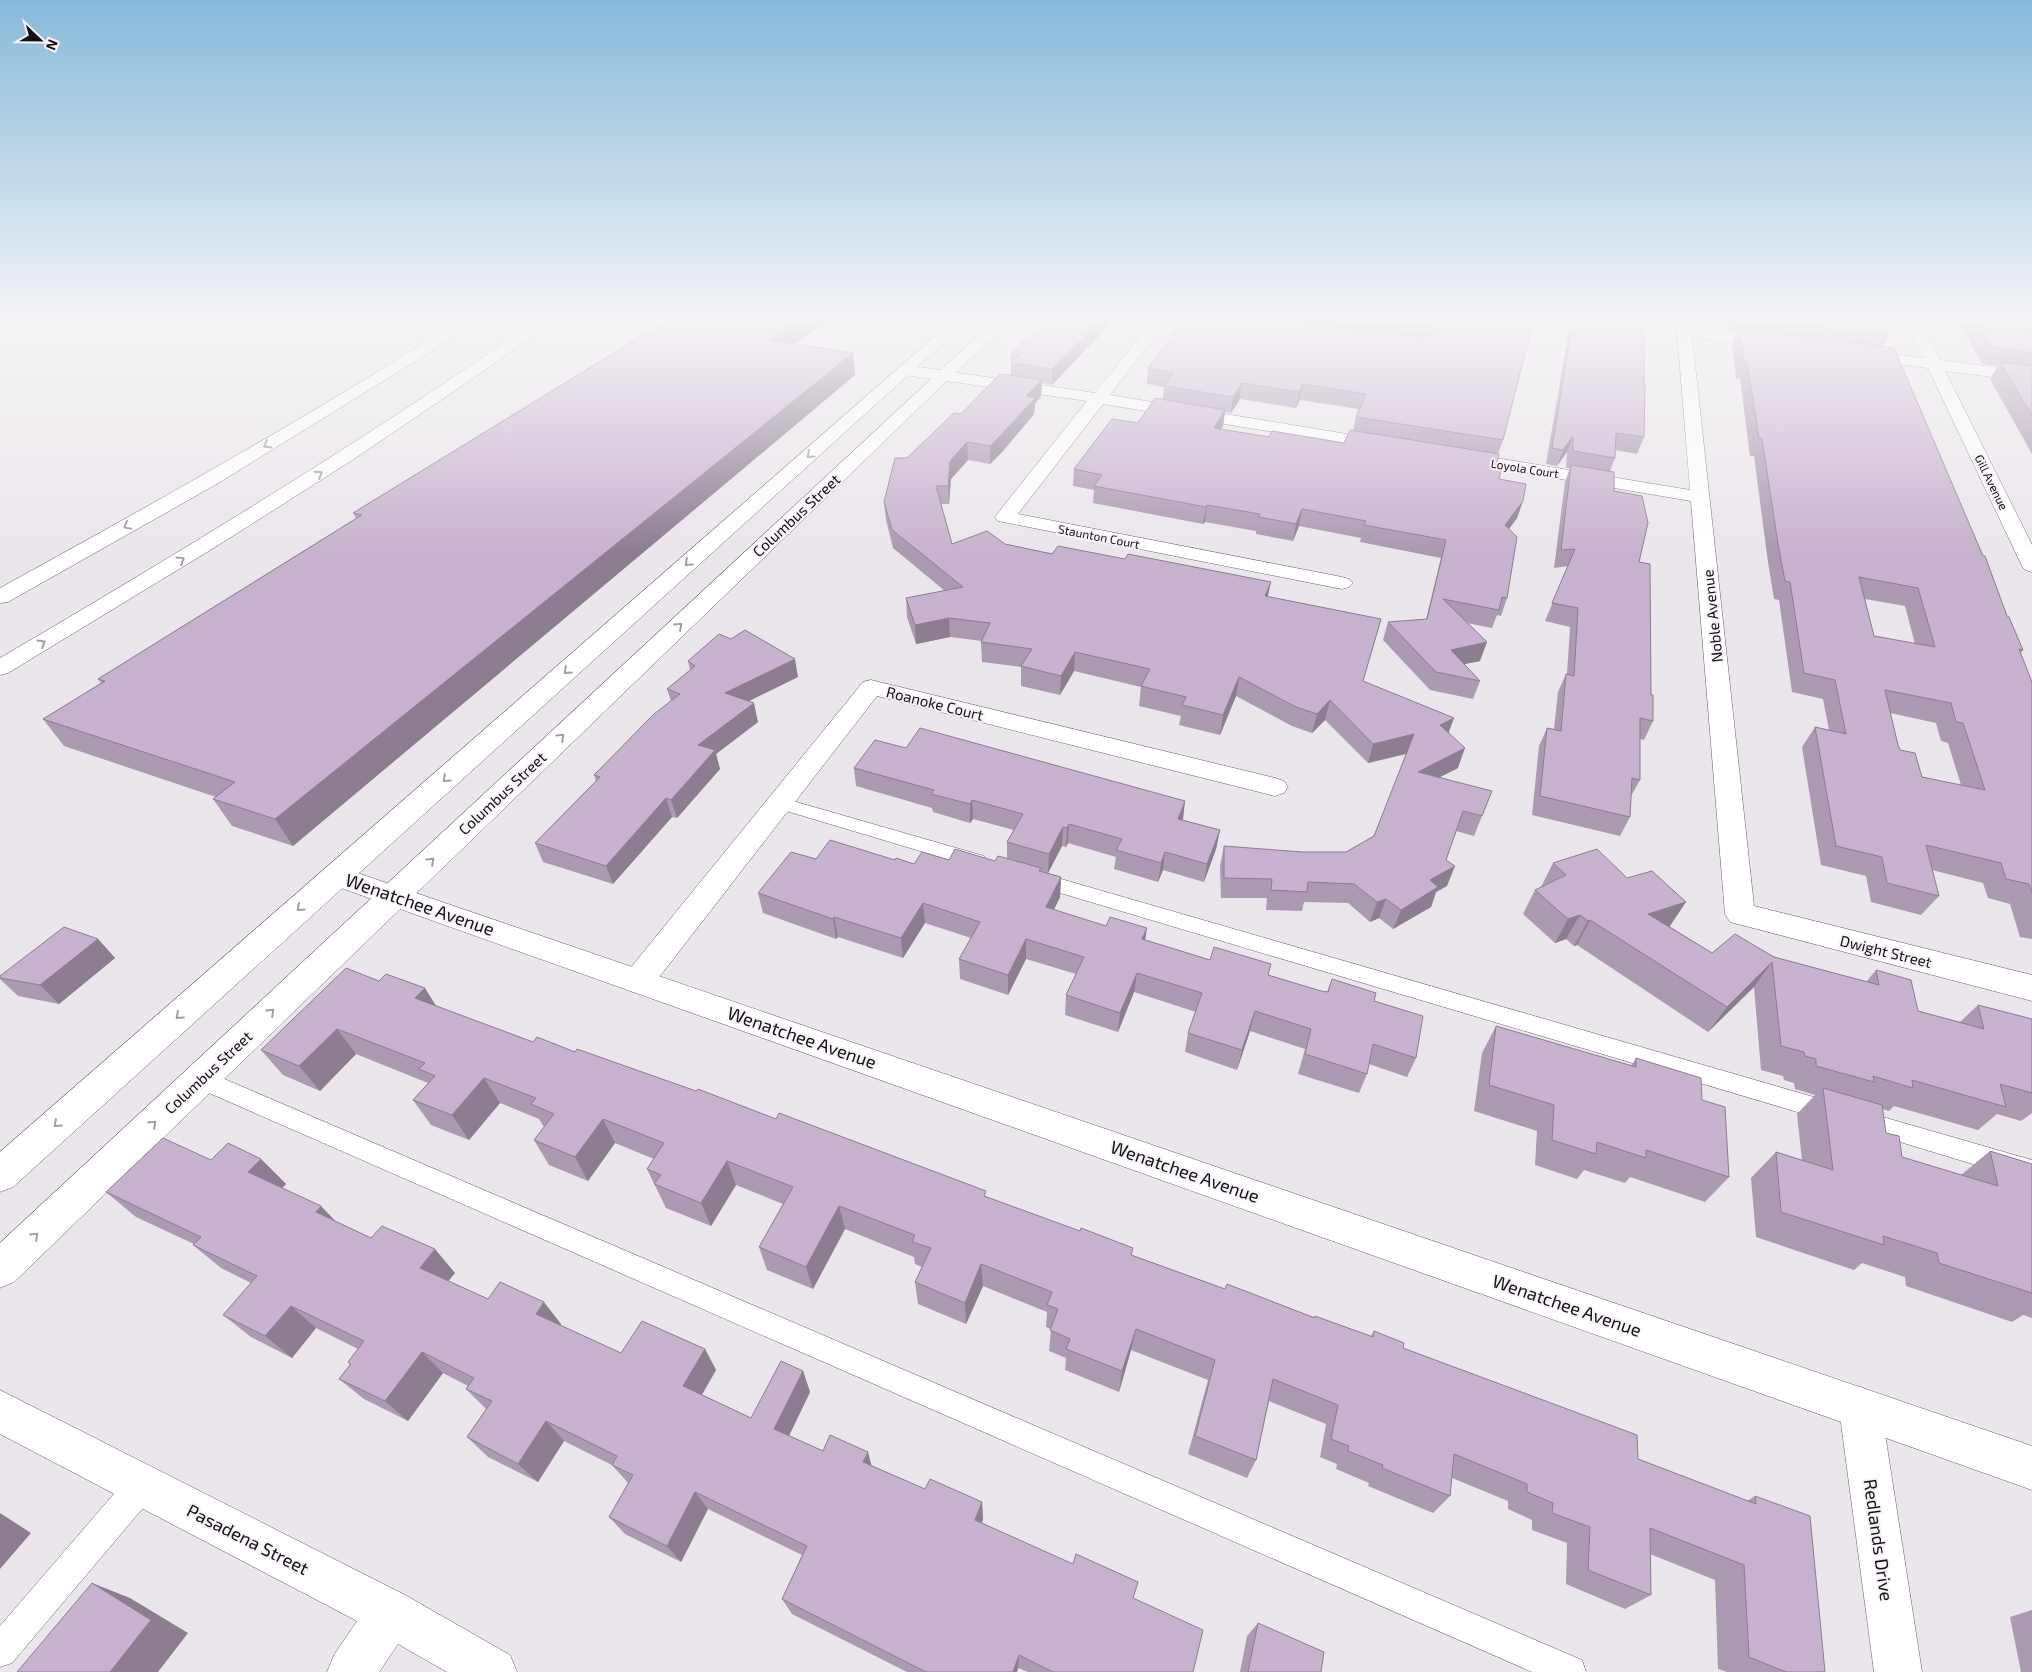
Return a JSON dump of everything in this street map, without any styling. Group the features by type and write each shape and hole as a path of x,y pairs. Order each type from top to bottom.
{"main road":[{"path":"0,597 216,476 349,396"},
{"path":"0,668 316,476 437,396"},
{"path":"0,1175 876,396"},
{"name":"Columbus Street","path":"0,1269 922,396"},
{"path":"1084,396 1404,448"},
{"name":"Noble Avenue","path":"1691,396 1740,914"},
{"name":"Gill Avenue","path":"1950,396 2032,566"},
{"name":"Staunton Court","path":"1098,398 1005,517 1342,583"},
{"name":"Loyola Court","path":"1444,455 1700,497"},
{"name":"Roanoke Court","path":"639,980 871,687 1275,787"},
{"name":"Wenatchee Avenue","path":"336,876 639,980 2032,1468"},
{"name":"Dwight Street","path":"1740,914 2032,988"},
{"name":"Redlands Drive","path":"1860,1408 1898,1672"},
{"name":"Pasadena Street","path":"0,1411 390,1612 493,1672"},
{"path":"351,1672 390,1612"}],"lane":[{"path":"779,803 2032,1170"},
{"path":"201,1079 1570,1672"},
{"path":"0,1651 142,1485"}],"building":[{"path":"544,396 800,396 275,819 213,799 235,782 43,719 105,681 98,679 362,515 353,513"},
{"path":"979,396 1026,396 1035,398 990,446 967,442 950,461 948,486 936,486 952,544 987,531 1005,544 1052,554 1058,546 1125,559 1128,554 1271,582 1265,596 1381,619 1363,681 1454,718 1440,725 1465,748 1418,772 1492,791 1482,816 1463,811 1446,860 1455,866 1430,880 1438,887 1401,910 1386,899 1377,902 1354,884 1308,882 1307,892 1271,890 1272,879 1224,878 1224,846 1302,852 1346,852 1374,836 1414,734 1373,744 1330,700 1317,714 1296,707 1239,677 1223,715 1182,705 1186,697 1141,686 1150,669 1075,652 1061,676 1021,666 1032,649 981,642 990,623 949,618 915,625 906,598 963,587 892,530 884,502 895,458 907,458 954,413 961,414"},
{"path":"1365,396 1514,396 1503,440 1356,417"},
{"path":"1560,396 1645,396 1644,437 1616,433 1615,458 1573,451 1573,436 1563,450 1552,448"},
{"path":"1752,396 1915,396 1983,556 1985,556 2007,616 2023,650 2019,649 2032,682 2032,893 2029,884 2006,879 2001,863 1926,845 1939,896 1887,883 1882,857 1836,846 1815,727 1846,734 1835,680 1804,673 1790,582 1785,581 1762,439 1759,438","holes":["1859,577 1918,588 1935,647 1874,636","1885,690 1951,703 1956,722 1963,723 1985,790 1922,777 1915,753 1900,750"]},
{"path":"2020,396 2032,396 2032,416"},
{"path":"1155,398 1225,410 1214,428 1269,437 1272,431 1344,443 1350,430 1499,454 1496,469 1501,470 1499,479 1526,484 1523,501 1505,525 1517,537 1507,598 1502,597 1499,610 1443,599 1487,642 1451,650 1480,681 1436,672 1388,622 1427,619 1446,540 1364,525 1366,521 1302,509 1296,524 1259,517 1260,514 1207,505 1206,507 1094,486 1102,475 1074,469 1112,419 1138,423"},
{"path":"1571,465 1614,472 1614,491 1642,496 1648,523 1639,562 1650,564 1651,695 1653,695 1653,721 1640,718 1640,780 1632,778 1630,817 1540,796 1547,728 1561,731 1566,674 1574,676 1578,608 1552,603 1575,549 1561,550"},
{"path":"745,630 795,659 725,693 754,703 698,745 715,750 671,800 666,798 606,866 535,843 600,777 594,775 654,714 680,694 667,689 695,666 688,661 719,634 731,639"},
{"path":"920,728 1185,801 1178,819 1220,830 1207,864 1165,852 1161,863 1116,850 1122,839 1069,824 1067,828 1063,827 1049,854 1007,842 1023,814 972,800 970,804 931,794 934,790 854,768 875,740 906,748"},
{"path":"830,840 914,864 922,852 949,860 955,849 995,861 998,856 1041,868 1039,871 1061,877 1046,907 1106,926 1110,917 1147,928 1142,939 1210,960 1214,947 1271,964 1268,975 1321,991 1328,992 1332,979 1376,993 1374,1001 1423,1016 1416,1058 1373,1044 1367,1074 1305,1054 1311,1029 1255,1011 1242,1050 1188,1033 1202,993 1137,973 1120,1013 1066,995 1084,957 1026,939 1008,975 959,959 980,922 923,903 901,938 834,917 833,919 758,893 791,852 816,859"},
{"path":"1597,849 1627,878 1652,871 1686,902 1648,914 1712,953 1735,934 1774,957 1879,985 1876,970 1911,980 1918,1011 1984,1029 1978,1005 2032,1019 2032,1093 2000,1084 2006,1107 1912,1080 1913,1088 1873,1076 1874,1082 1816,1066 1816,1059 1805,1056 1804,1052 1781,1046 1772,962 1727,1007 1590,920 1588,921 1580,915 1568,919 1535,890 1566,875 1553,863"},
{"path":"64,927 98,939 40,985 0,978 0,976"},
{"path":"346,968 379,981 386,974 425,988 415,998 533,1042 537,1037 575,1052 577,1049 696,1091 698,1089 776,1119 779,1113 986,1191 984,1196 1080,1231 1081,1228 1133,1248 1131,1255 1225,1289 1227,1284 1315,1318 1315,1316 1373,1337 1374,1331 1404,1343 1403,1348 1637,1435 1638,1459 1756,1504 1755,1496 1810,1516 1825,1672 1786,1672 1749,1657 1744,1565 1650,1528 1651,1595 1588,1570 1590,1527 1552,1513 1553,1503 1527,1492 1527,1484 1454,1454 1450,1496 1382,1468 1383,1465 1348,1451 1349,1446 1331,1439 1338,1405 1273,1379 1256,1460 1195,1436 1215,1360 1136,1329 1122,1371 1066,1349 1070,1339 1050,1330 1058,1309 1047,1305 1052,1292 981,1264 965,1303 915,1282 931,1248 912,1242 915,1235 839,1206 806,1267 759,1247 793,1187 727,1161 701,1203 654,1184 661,1175 647,1169 664,1143 603,1119 575,1157 534,1140 554,1114 531,1104 536,1098 484,1078 452,1115 413,1100 435,1076 419,1069 425,1063 337,1029 299,1066 261,1050"},
{"path":"1496,1026 1636,1067 1636,1058 1701,1078 1702,1100 1725,1107 1729,1177 1646,1150 1646,1158 1597,1142 1596,1154 1552,1140 1554,1105 1489,1085"},
{"path":"1823,1088 1882,1105 1886,1133 1899,1136 1902,1157 1998,1186 1990,1151 2032,1164 2032,1293 1939,1263 1937,1253 1883,1236 1884,1245 1781,1212 1776,1152 1833,1170"},
{"path":"163,1138 211,1160 228,1143 261,1159 248,1172 321,1206 316,1212 371,1238 382,1226 435,1249 420,1268 488,1299 500,1282 544,1302 536,1314 621,1353 642,1321 705,1349 683,1386 751,1418 781,1361 803,1371 774,1429 823,1451 830,1435 868,1452 863,1462 925,1489 930,1479 982,1502 975,1520 1073,1564 1076,1554 1138,1582 1133,1598 1203,1630 1193,1672 1053,1672 1019,1655 1013,1672 926,1672 782,1599 807,1546 695,1492 667,1546 609,1517 633,1475 612,1465 617,1456 546,1421 518,1464 467,1437 492,1401 466,1389 474,1378 422,1352 385,1401 339,1379 351,1364 348,1362 364,1341 291,1306 265,1336 223,1315 257,1276 193,1245 201,1237 106,1192"},
{"path":"92,1583 151,1620 110,1672 17,1672"},
{"path":"1258,1623 1324,1652 1321,1672 1248,1672"}]}
